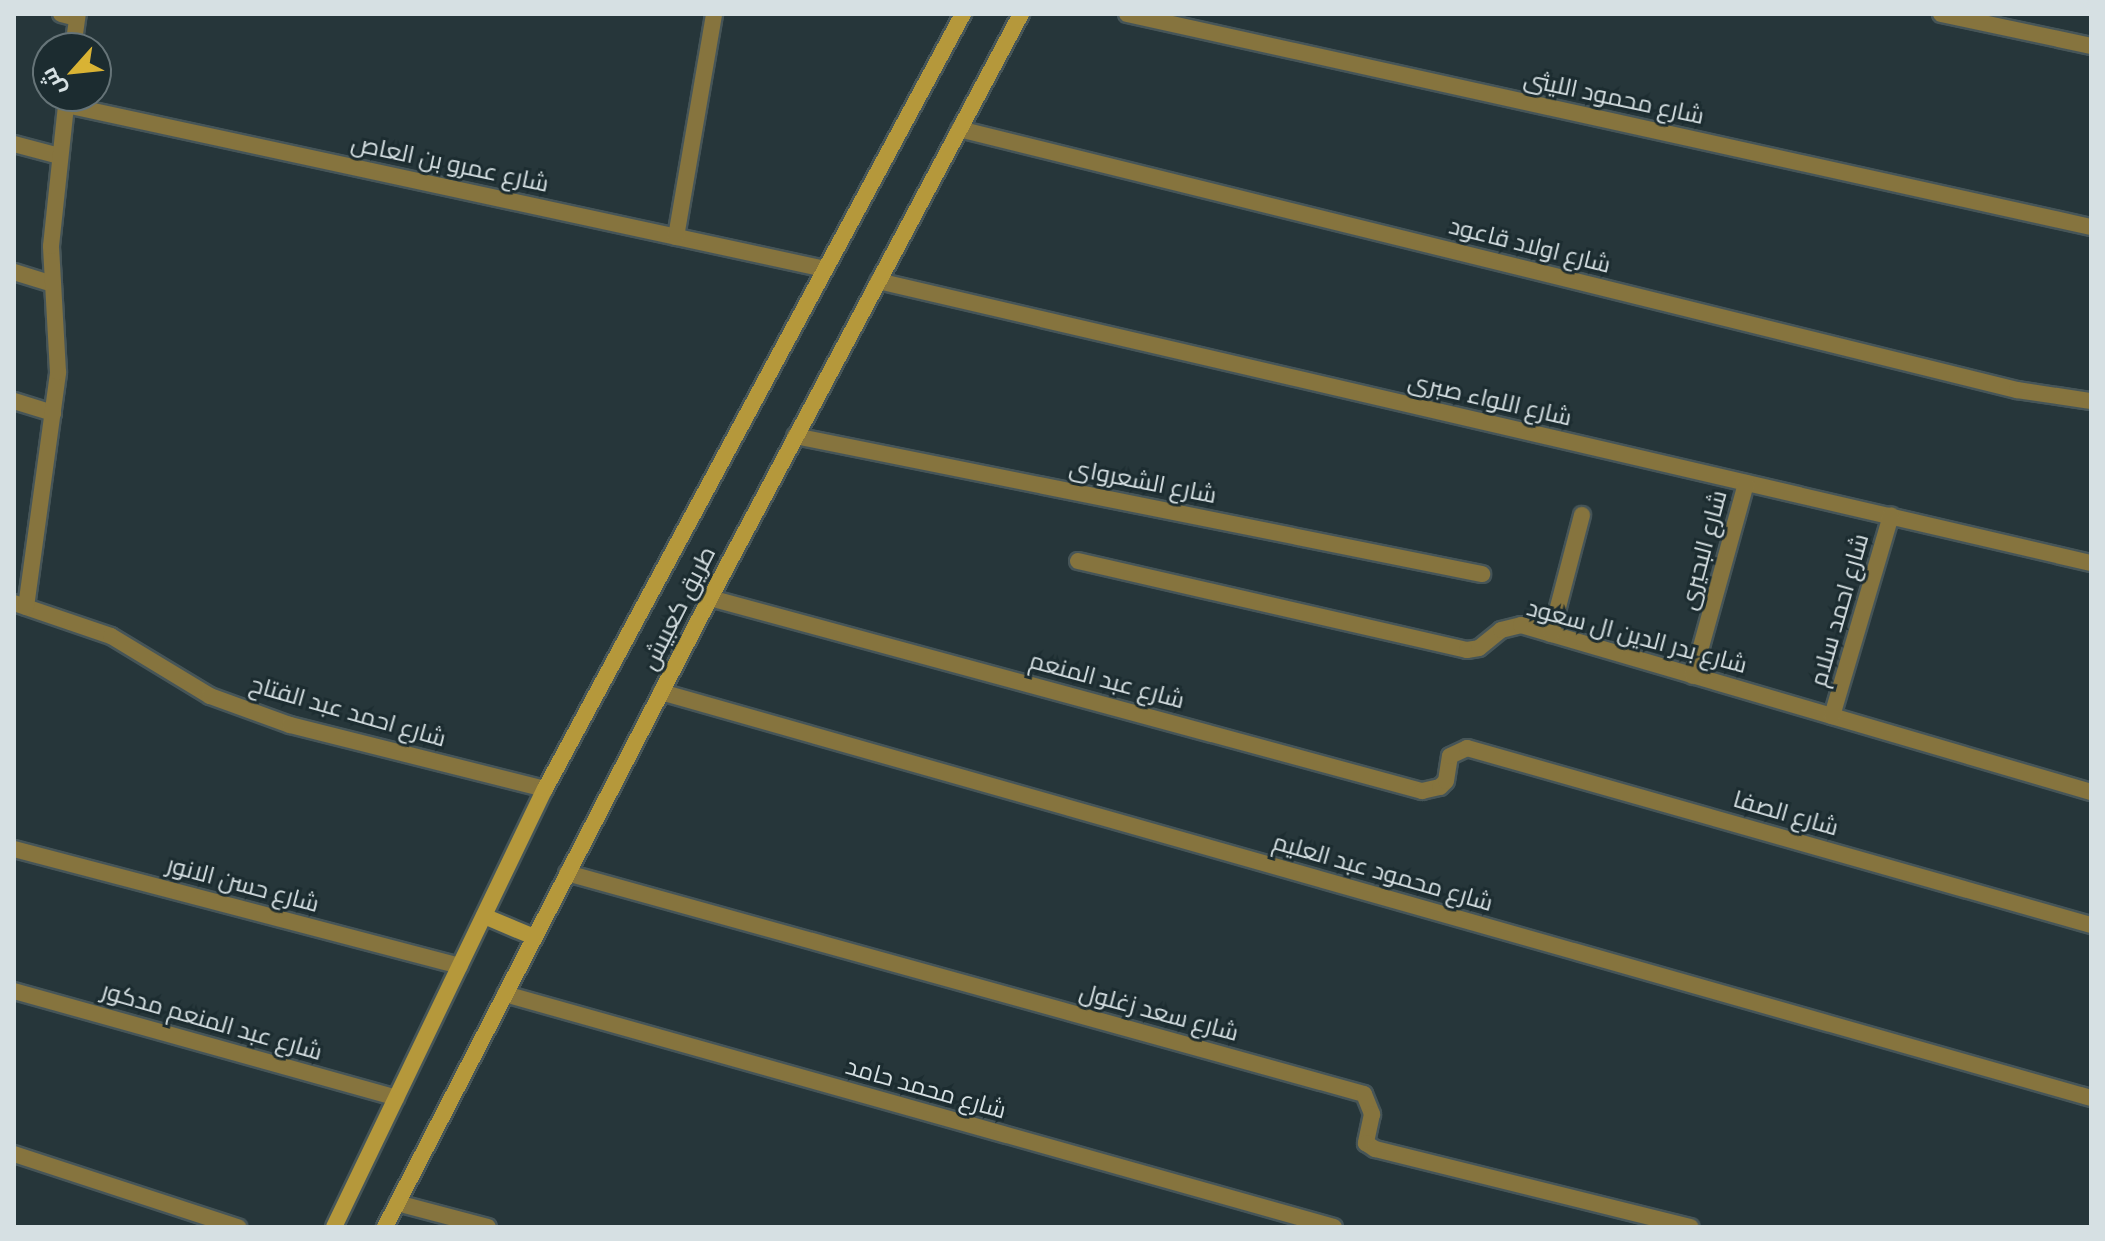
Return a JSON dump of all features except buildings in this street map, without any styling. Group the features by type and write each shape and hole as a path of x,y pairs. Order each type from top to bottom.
{"street":[{"path":"676,237 714,14"},
{"name":"طريق كعبيش","path":"334,1227 545,789 963,14"},
{"name":"طريق كعبيش","path":"385,1227 710,598 1021,14"},
{"name":"شارع محمود الليثى","path":"1127,14 2091,227"},
{"path":"1941,14 2091,46"},
{"name":"شارع عمرو بن العاص","path":"112,110 825,269"},
{"path":"20,605 58,372 51,246 64,112"},
{"name":"شارع اولاد قاعود","path":"959,129 2017,390 2091,401"},
{"path":"14,144 59,156"},
{"path":"14,272 53,284"},
{"name":"شارع اللواء صبرى","path":"878,281 2091,563"},
{"path":"14,401 53,413"},
{"name":"شارع الشعرواى","path":"795,436 1482,574"},
{"name":"شارع البحيرى","path":"1693,676 1746,483"},
{"path":"1551,634 1582,515"},
{"name":"شارع احمد سلام","path":"1832,716 1891,516"},
{"name":"شارع بدر الدين ال سعود","path":"1078,561 1467,650 1479,648 1512,625 2091,792"},
{"name":"شارع عبد المنعم","path":"710,598 1422,791 1440,787 1446,781 1450,756 1467,748"},
{"name":"شارع احمد عبد الفتاح","path":"20,605 111,636 210,696 290,725 545,789"},
{"name":"شارع محمود عبد العليم","path":"661,692 2091,1098"},
{"name":"شارع الصفا","path":"1467,748 2091,925"},
{"name":"شارع حسن الانور","path":"14,849 460,966"},
{"name":"شارع سعد زغلول","path":"567,873 1364,1094 1372,1114 1366,1143 1375,1149 1691,1227"},
{"path":"484,916 534,937"},
{"name":"شارع عبد المنعم مدكور","path":"14,991 396,1098"},
{"name":"شارع محمد حامد","path":"505,994 1334,1227"},
{"path":"14,1154 238,1227"},
{"path":"397,1203 488,1227"}]}
